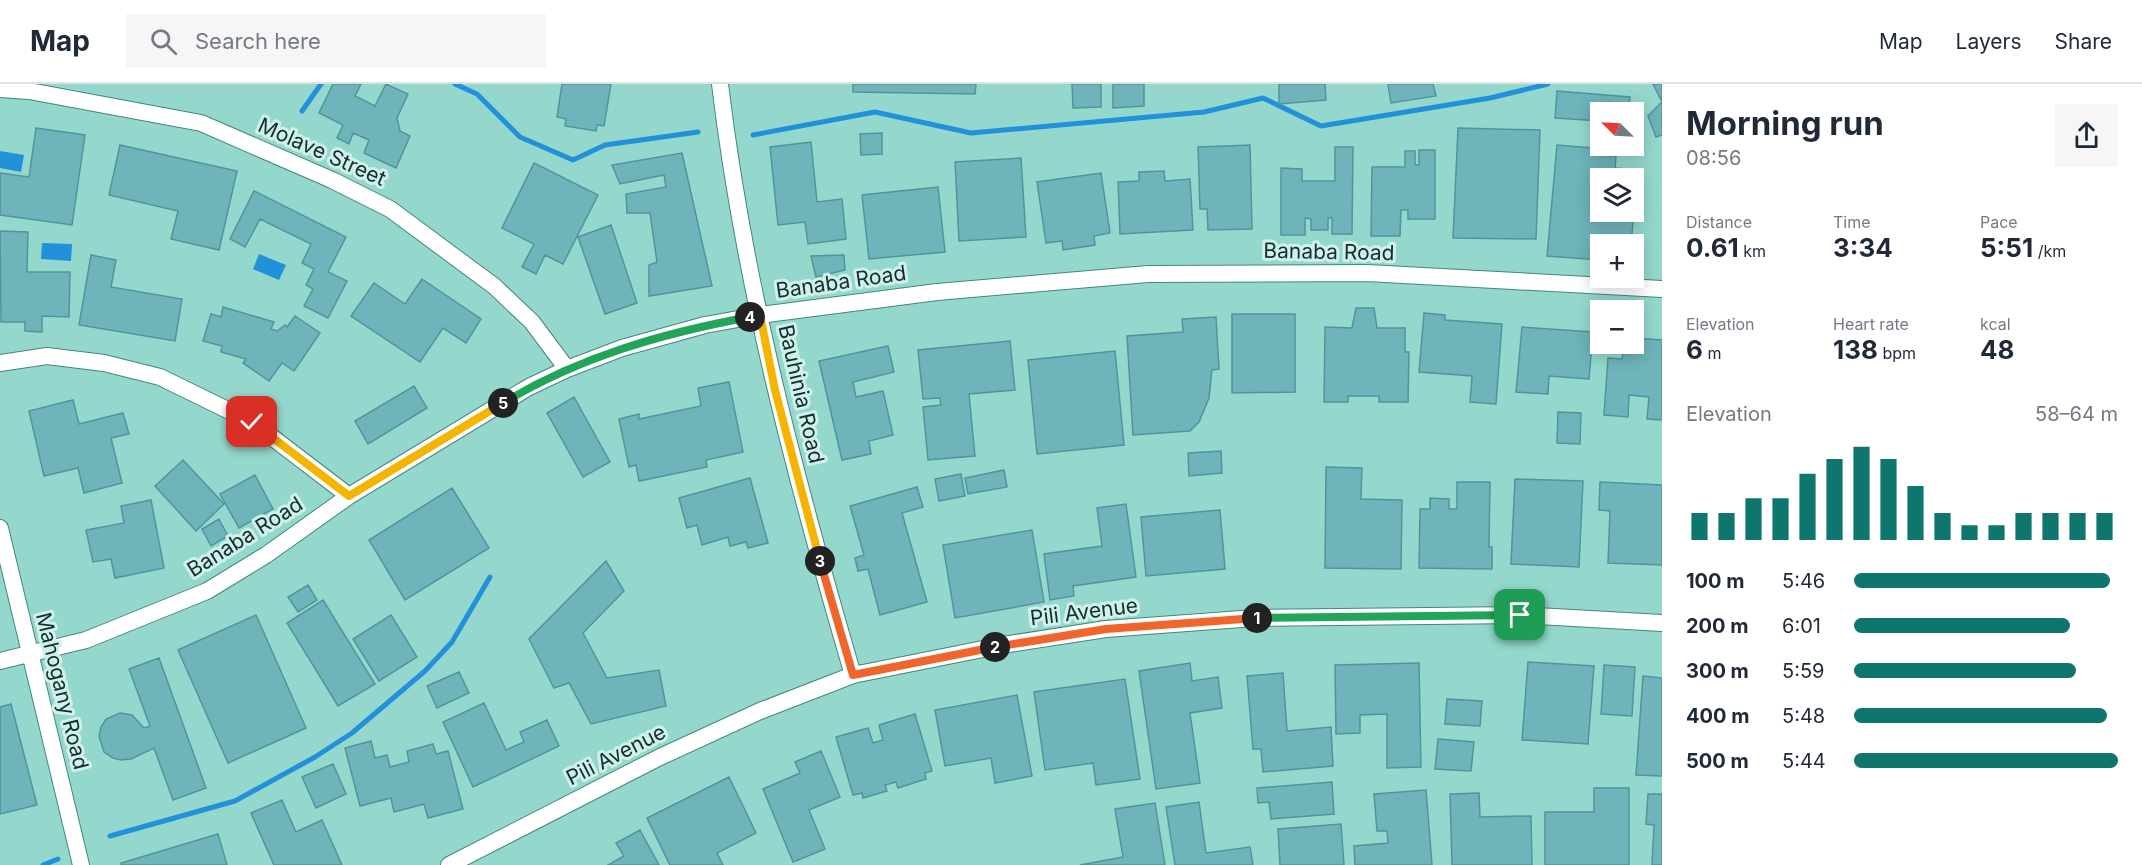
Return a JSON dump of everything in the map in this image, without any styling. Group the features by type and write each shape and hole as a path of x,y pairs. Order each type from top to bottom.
{"street":[{"name":"Bauhinia Road","path":"720,84 728,152 775,390 812,536 853,675"},
{"name":"Molave Street","path":"0,89 29,91 201,123 381,204 443,246 494,286 532,322 567,369"},
{"name":"Banaba Road","path":"0,661 86,640 207,591 266,555 349,496 529,387 567,369 622,348 705,325 760,315 936,292 1148,274 1367,273 1662,289"},
{"path":"0,363 47,356 104,363 160,376 252,422 349,496"},
{"name":"Mahogany Road","path":"0,528 81,865"},
{"name":"Pili Avenue","path":"449,865 660,757 760,711 853,675 1003,645 1106,629 1255,618 1520,615 1662,623"}],"water":[{"path":"0,151 24,155 21,172 0,168"},
{"path":"42,243 72,244 71,261 41,259"},
{"path":"259,254 286,265 279,280 253,269"}],"building":[{"path":"333,84 361,84 355,96 375,106 386,84 408,94 397,118 400,131 410,136 396,168 364,153 369,140 353,133 349,144 337,138 343,125 319,113"},
{"path":"562,84 611,84 604,126 597,125 596,131 565,126 566,119 557,117"},
{"path":"853,84 976,84 975,94 853,92"},
{"path":"1072,84 1101,84 1101,107 1073,108"},
{"path":"1113,84 1144,84 1144,106 1113,108"},
{"path":"1279,84 1325,84 1326,100 1279,104"},
{"path":"1388,84 1433,84 1436,96 1391,103"},
{"path":"1653,84 1662,84 1662,102"},
{"path":"1557,91 1630,97 1629,102 1590,102 1590,120 1555,118"},
{"path":"1662,102 1662,135 1656,137 1648,116"},
{"path":"36,128 85,135 72,225 0,215 0,173 29,177"},
{"path":"1458,128 1540,130 1536,239 1453,238"},
{"path":"882,133 882,154 861,155 860,134"},
{"path":"811,142 817,202 842,199 846,239 808,244 805,222 778,225 770,147"},
{"path":"120,145 237,171 219,250 171,239 178,211 109,195"},
{"path":"1250,145 1252,229 1208,230 1207,209 1200,209 1198,147"},
{"path":"1557,145 1590,148 1590,156 1616,156 1615,168 1590,168 1590,222 1633,222 1632,234 1590,234 1590,259 1547,256"},
{"path":"1335,147 1353,147 1352,234 1332,234 1332,218 1328,218 1328,230 1311,230 1311,219 1305,218 1305,235 1281,235 1281,168 1302,169 1302,181 1335,181"},
{"path":"1419,150 1435,150 1435,219 1408,219 1408,210 1401,210 1400,236 1371,236 1372,167 1405,167 1405,151 1415,151 1415,165 1419,165"},
{"path":"682,153 712,286 649,296 649,265 657,262 650,213 627,213 626,194 666,187 664,175 620,184 612,165"},
{"path":"1021,158 1026,237 959,241 955,162"},
{"path":"534,163 598,195 563,264 545,255 536,274 522,267 534,244 502,228"},
{"path":"1164,171 1165,181 1190,179 1193,230 1120,234 1118,182 1139,181 1139,172"},
{"path":"1101,173 1110,233 1094,236 1095,245 1063,250 1062,241 1046,243 1037,182"},
{"path":"938,187 945,252 869,259 862,195"},
{"path":"254,191 346,237 328,272 347,281 328,318 304,306 313,289 306,285 314,269 302,263 311,244 260,219 245,247 230,239"},
{"path":"611,225 637,303 605,314 578,237"},
{"path":"0,231 28,232 27,272 70,272 69,317 42,316 42,332 25,331 25,322 1,322"},
{"path":"91,255 116,260 111,287 182,299 175,341 79,325"},
{"path":"844,255 845,270 816,277 811,256"},
{"path":"422,279 481,319 466,343 443,328 420,362 351,316 374,283 405,304"},
{"path":"223,307 274,322 271,329 277,331 285,325 287,327 295,316 320,333 294,371 282,363 269,381 243,363 246,359 221,352 222,346 203,341 211,314 221,317"},
{"path":"1356,308 1374,308 1377,328 1405,328 1405,352 1409,352 1408,402 1379,402 1379,396 1348,396 1348,402 1324,402 1325,327 1352,328"},
{"path":"1424,313 1445,315 1445,320 1502,324 1496,404 1470,402 1472,376 1419,372"},
{"path":"1232,314 1295,314 1295,392 1232,393"},
{"path":"1216,317 1219,369 1212,370 1209,398 1199,422 1190,431 1133,435 1127,336 1183,332 1182,319"},
{"path":"1522,327 1590,332 1589,379 1549,376 1548,394 1516,392"},
{"path":"1644,339 1662,340 1662,420 1647,419 1649,397 1629,395 1628,417 1604,415 1608,358 1622,359 1623,354 1644,354"},
{"path":"1010,341 1015,390 969,394 975,456 928,460 923,407 941,405 940,398 923,399 918,350"},
{"path":"888,346 894,372 853,382 856,397 883,391 893,435 869,441 871,454 842,460 819,361"},
{"path":"1115,351 1124,445 1037,454 1028,360"},
{"path":"729,382 743,452 706,460 707,467 639,481 636,465 629,467 619,419 639,414 639,419 701,406 698,388"},
{"path":"414,386 427,408 368,444 355,421"},
{"path":"574,397 610,462 583,477 547,413"},
{"path":"73,400 79,424 123,413 129,434 111,438 122,483 84,493 78,468 44,476 29,411"},
{"path":"1558,412 1581,413 1580,444 1557,443"},
{"path":"1221,451 1222,473 1189,476 1188,453"},
{"path":"183,460 224,504 196,531 155,486"},
{"path":"1326,467 1362,468 1361,499 1402,500 1401,569 1325,568"},
{"path":"1004,470 1007,487 968,494 965,478"},
{"path":"961,474 965,496 939,501 935,479"},
{"path":"255,475 273,509 239,528 220,494"},
{"path":"750,478 768,543 748,548 746,542 730,546 728,537 702,545 697,525 687,528 679,498"},
{"path":"1515,479 1583,481 1579,567 1511,564"},
{"path":"1457,482 1490,482 1489,547 1492,547 1492,569 1419,568 1420,509 1430,509 1430,498 1449,499 1449,509 1457,509"},
{"path":"1600,482 1662,485 1662,565 1608,563 1610,511 1599,510"},
{"path":"917,487 923,507 902,513 927,602 880,615 868,569 858,571 855,558 864,555 850,506"},
{"path":"452,488 489,548 405,600 369,540"},
{"path":"151,500 164,568 115,578 111,559 93,562 86,530 124,523 121,506"},
{"path":"1126,504 1136,577 1073,586 1074,596 1050,600 1044,554 1102,546 1097,508"},
{"path":"1220,510 1225,569 1146,576 1141,517"},
{"path":"219,519 228,536 211,546 202,529"},
{"path":"1032,530 1044,602 955,618 943,545"},
{"path":"606,561 624,591 583,633 607,678 659,670 666,706 591,724 569,683 554,688 529,639"},
{"path":"308,585 317,600 298,612 288,597"},
{"path":"323,600 375,684 338,706 287,623"},
{"path":"256,615 306,728 228,763 178,650"},
{"path":"391,615 417,657 379,681 353,639"},
{"path":"159,658 206,788 173,800 154,748 131,759 121,760 104,752 99,736 106,719 120,713 132,715 144,728 150,726 129,669"},
{"path":"1528,662 1594,666 1588,744 1522,740"},
{"path":"1190,663 1192,681 1218,677 1222,708 1190,713 1200,783 1156,789 1139,671"},
{"path":"1419,663 1421,767 1387,768 1387,714 1360,715 1360,733 1336,734 1335,665"},
{"path":"1604,665 1635,667 1632,716 1601,714"},
{"path":"459,672 469,693 437,708 427,686"},
{"path":"1283,673 1287,731 1331,727 1333,766 1263,772 1261,749 1253,749 1247,676"},
{"path":"1643,676 1662,678 1662,776 1636,775"},
{"path":"1125,679 1140,779 1096,785 1093,763 1045,770 1034,692"},
{"path":"1017,695 1032,776 995,783 991,758 945,766 935,710"},
{"path":"1447,699 1482,701 1480,726 1445,724"},
{"path":"484,703 506,750 524,742 520,732 547,720 559,746 473,787 443,722"},
{"path":"11,704 37,805 0,814 0,707"},
{"path":"915,714 932,771 925,773 926,779 898,788 896,782 885,785 887,791 863,798 862,793 853,795 836,737 868,728 873,743 883,740 879,725"},
{"path":"1438,739 1474,742 1471,771 1435,769"},
{"path":"371,741 375,758 387,755 390,767 409,762 407,751 433,744 436,754 448,751 463,809 428,818 424,804 394,812 391,798 360,806 345,748"},
{"path":"821,751 840,797 809,810 825,849 793,862 763,789 800,773 795,762"},
{"path":"333,764 346,794 316,808 302,777"},
{"path":"729,777 756,833 717,853 723,865 670,865 647,818"},
{"path":"1332,782 1334,814 1271,819 1269,802 1258,803 1257,788"},
{"path":"1594,788 1629,788 1629,865 1545,865 1545,812 1594,812"},
{"path":"1426,790 1432,865 1355,865 1354,846 1388,843 1387,831 1377,831 1374,794"},
{"path":"1479,793 1480,817 1531,816 1532,865 1452,865 1450,794"},
{"path":"1648,794 1662,794 1662,865 1652,865 1654,825 1646,824"},
{"path":"282,800 296,832 322,820 342,865 274,865 251,813"},
{"path":"1199,802 1206,853 1250,847 1253,865 1175,865 1166,807"},
{"path":"1155,803 1165,865 1080,865 1123,857 1115,809"},
{"path":"1341,824 1344,865 1280,865 1278,829"},
{"path":"640,830 659,865 608,865 624,856 616,843"},
{"path":"218,834 227,865 121,865 121,863"}],"waterway":[{"path":"302,111 321,84"},
{"path":"455,84 477,94 520,137 573,160 605,145 698,132"},
{"path":"753,135 875,112 971,133 1204,112 1263,98 1321,126 1490,98 1548,84"},
{"path":"110,836 235,801 315,757 352,733 425,671 452,642 490,577"},
{"path":"43,865 58,859"}],"route":[{"path":"252,422 349,496 529,387 567,369 622,348 705,325 760,315 775,390 812,536 853,675 1003,645 1106,629 1255,618 1520,615"}]}
